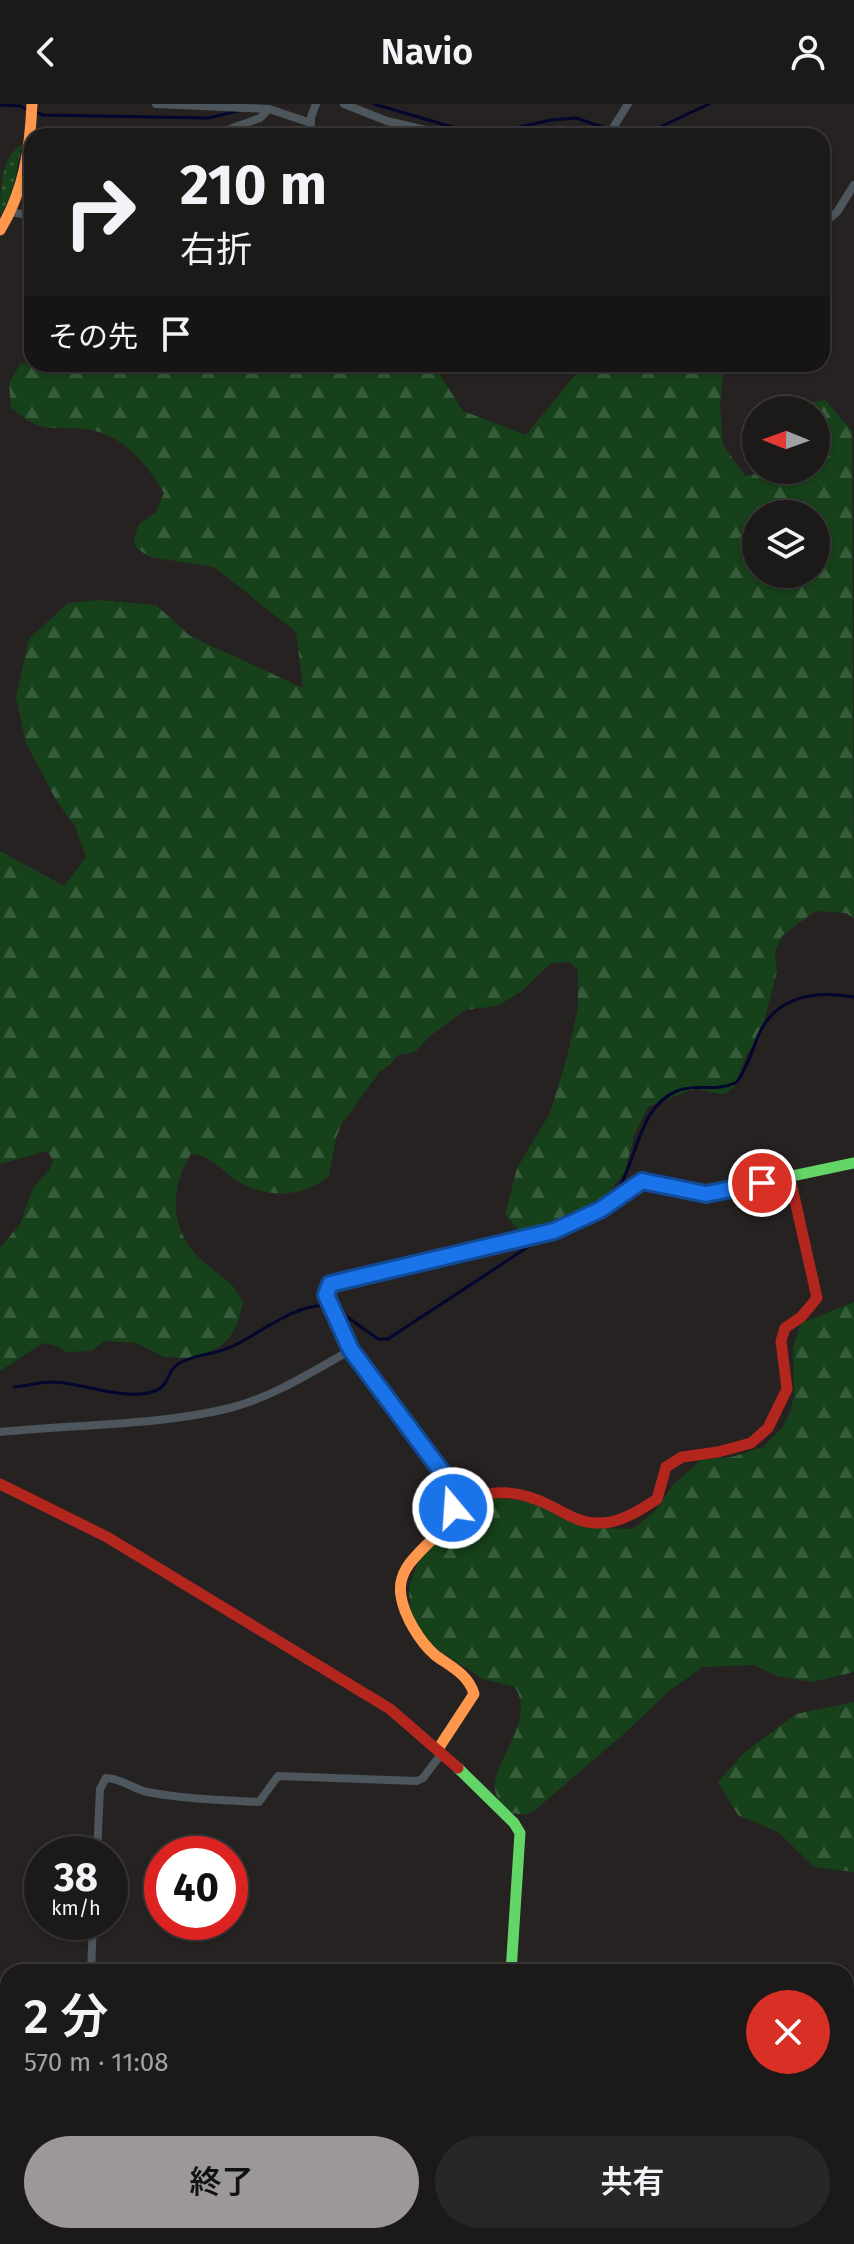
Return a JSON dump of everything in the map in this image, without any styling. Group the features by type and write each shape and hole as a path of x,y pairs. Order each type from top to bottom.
{"street":[{"path":"30,128 32,104"},
{"path":"156,104 276,108 311,123"},
{"path":"311,128 316,104"},
{"path":"344,104 387,121 417,128"},
{"path":"611,128 628,104"},
{"path":"233,128 276,108"},
{"path":"0,230 11,212 24,175"},
{"path":"830,218 854,185"},
{"path":"11,212 24,213"},
{"path":"453,1508 445,1476 351,1350 326,1295 330,1284 554,1231 600,1210 642,1181 706,1194 854,1163"},
{"path":"98,1836 100,1789 106,1778 141,1791 165,1795 259,1802 278,1776 417,1781 423,1778 474,1694 466,1677 424,1643 400,1597 401,1579 453,1508 480,1492 497,1491 550,1505 571,1518 596,1524 631,1515 657,1499 666,1467 682,1457 751,1443 768,1428 787,1389 781,1341 785,1328 801,1317 817,1298 790,1178"},
{"path":"0,1432 155,1420 231,1408 258,1399 351,1350"},
{"path":"0,1484 107,1537 253,1624 390,1709 440,1751 514,1823 520,1833 512,1964"},
{"path":"91,1964 92,1940"}],"green space":[{"path":"22,144 12,195 0,216 5,167"},
{"path":"21,363 24,363 24,372 438,372 463,411 526,435 577,372 723,372 720,406 723,445 742,472 742,484 830,484 830,406 852,431 854,918 846,913 815,911 782,936 775,952 777,971 762,1030 746,1056 734,1087 720,1094 696,1089 648,1107 635,1133 625,1171 606,1197 566,1219 533,1232 519,1230 505,1215 517,1168 550,1113 578,1008 578,970 569,962 551,963 522,991 497,1006 465,1010 430,1036 415,1052 398,1055 380,1071 341,1125 329,1176 320,1183 298,1192 261,1191 239,1182 205,1157 191,1154 176,1196 179,1225 193,1251 230,1283 243,1302 237,1325 219,1347 188,1358 164,1357 136,1343 104,1341 92,1351 65,1352 58,1346 43,1343 0,1371 0,1248 20,1224 33,1188 50,1169 53,1160 47,1151 0,1164 0,851 64,886 86,857 75,826 56,800 26,743 16,697 29,639 68,603 97,600 156,605 190,636 303,688 296,632 214,567 150,557 136,548 134,538 139,524 156,512 164,493 132,452 99,432 47,428 32,423 11,408 9,383"},
{"path":"854,1302 854,1672 812,1682 777,1676 754,1665 703,1667 670,1690 535,1810 525,1815 512,1813 497,1797 495,1783 520,1715 520,1701 515,1687 483,1679 435,1648 410,1618 409,1587 420,1556 471,1505 498,1498 531,1502 603,1528 633,1529 655,1511 673,1485 701,1460 732,1457 763,1447 782,1428 791,1410 794,1394 793,1348 801,1323"},
{"path":"854,1702 854,1872 814,1867 778,1832 738,1815 718,1782 744,1753 796,1714"}],"waterway":[{"path":"374,104 455,128"},
{"path":"658,128 709,104"},
{"path":"0,105 20,106 28,110"},
{"path":"35,112 43,115 208,118 238,111"},
{"path":"515,128 576,118 605,128"},
{"path":"615,1195 646,1122 664,1098 684,1089 721,1087 737,1082 765,1023 786,1004 811,996 854,997"},
{"path":"336,1309 378,1339 388,1339 540,1239"},
{"path":"14,1387 51,1382 116,1393 155,1391 163,1386 174,1367 184,1361 231,1347 302,1309 325,1306"}],"traffic: fast":[{"path":"414,1264 554,1231 600,1210 642,1181 706,1194 854,1163"},
{"path":"458,1768 514,1823 520,1833 512,1964"}],"traffic: slow":[{"path":"31,128 32,104"},
{"path":"0,230 15,200 24,169"},
{"path":"414,1264 330,1284 326,1295 351,1350 445,1476 451,1495 448,1519 413,1559 401,1582 403,1604 418,1636 429,1650 463,1676 474,1694 438,1749"}],"traffic: jam":[{"path":"453,1508 478,1496 503,1492 528,1496 587,1522 615,1521 657,1499 666,1467 682,1457 751,1443 768,1428 787,1389 781,1341 785,1328 801,1317 817,1298 790,1178"},
{"path":"0,1484 107,1537 390,1709 458,1768"}],"route":[{"path":"453,1508 445,1476 351,1350 326,1295 330,1284 554,1231 600,1210 642,1181 706,1194 762,1183"}]}
